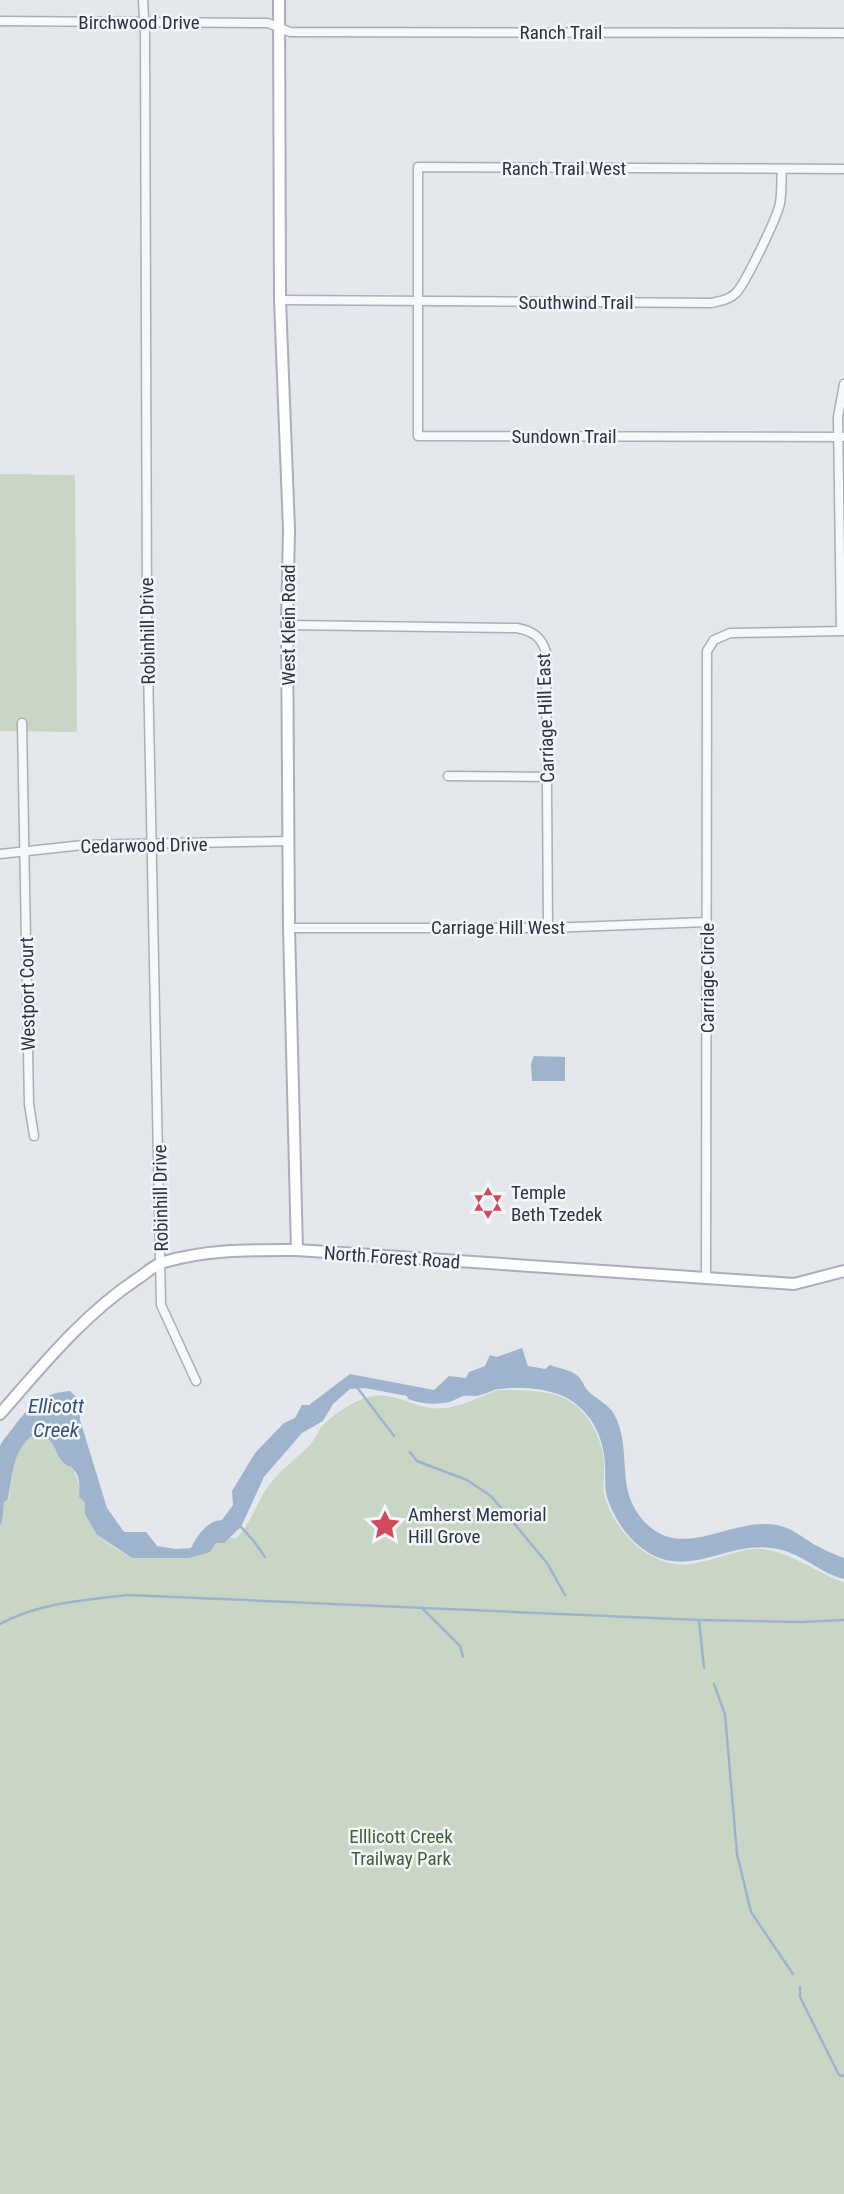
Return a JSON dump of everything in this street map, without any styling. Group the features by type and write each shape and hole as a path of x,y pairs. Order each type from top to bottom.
{"street":[{"name":"Robinhill Drive","path":"143,0 146,519 161,1305 196,1381"},
{"name":"West Klein Road","path":"279,0 280,300 289,530 289,928 297,1250"},
{"name":"Birchwood Drive","path":"0,21 268,23 279,26"},
{"name":"Ranch Trail","path":"279,26 290,32 844,33"},
{"name":"Ranch Trail West","path":"418,302 418,167 844,169"},
{"name":"Southwind Trail","path":"280,300 711,303 729,299 740,289 777,214 782,169"},
{"name":"Sundown Trail","path":"418,302 418,436 841,437"},
{"path":"843,631 841,437 838,417 844,384"},
{"name":"Carriage Hill East","path":"287,625 517,628 533,632 540,639 546,652 548,928"},
{"name":"Carriage Circle","path":"706,1279 707,652 714,640 730,633 843,631"},
{"name":"Westport Court","path":"22,723 29,1104 34,1136"},
{"path":"448,776 548,777"},
{"name":"Cedarwood Drive","path":"0,854 83,845 289,841"},
{"name":"Carriage Hill West","path":"289,928 548,928 707,922"},
{"name":"North Forest Road","path":"0,1415 64,1340 121,1290 161,1263 231,1250 297,1250 794,1284 844,1271"}],"green space":[{"path":"0,474 75,475 77,732 0,731"},
{"name":"Elllicott Creek Trailway Park","path":"498,1390 552,1394 563,1397 581,1410 599,1439 604,1465 604,1493 609,1509 629,1539 654,1557 666,1562 687,1564 760,1549 783,1554 844,1582 844,2194 0,2194 0,1527 4,1501 9,1499 15,1464 21,1448 33,1435 40,1435 55,1446 63,1463 73,1468 97,1535 113,1547 132,1558 189,1558 216,1543 236,1538 245,1528 263,1494 281,1471 310,1445 324,1424 349,1405 369,1397 385,1396 424,1407 449,1408"}],"water":[{"path":"534,1056 565,1057 565,1081 532,1081 531,1063"},
{"name":"Ellicott Creek","path":"522,1348 528,1366 545,1369 550,1365 572,1372 579,1377 588,1391 613,1412 623,1444 631,1500 649,1526 663,1535 678,1539 760,1524 782,1526 818,1547 844,1558 844,1579 792,1553 771,1548 738,1550 675,1562 659,1558 643,1549 617,1519 607,1497 604,1454 594,1424 573,1402 540,1389 497,1389 478,1396 464,1396 433,1404 365,1388 350,1389 333,1404 323,1421 302,1433 264,1477 241,1527 224,1543 216,1543 210,1552 189,1558 132,1558 97,1535 85,1514 85,1502 79,1497 76,1473 61,1460 51,1442 33,1435 17,1456 0,1526 0,1446 23,1415 47,1396 70,1391 80,1401 80,1420 107,1508 124,1532 146,1532 157,1546 191,1548 203,1530 211,1523 222,1520 233,1505 232,1491 255,1453 284,1423 295,1418 302,1405 309,1405 350,1374 434,1390 449,1376 466,1378 469,1372 485,1366 490,1355 497,1357"}],"waterway":[{"path":"356,1386 394,1436"},
{"path":"410,1452 417,1461 467,1480 491,1496 547,1563 565,1595"},
{"path":"241,1527 265,1557"},
{"path":"0,1624 46,1607 128,1595 699,1620 844,1620"},
{"path":"423,1609 460,1646 463,1657"},
{"path":"699,1620 704,1668"},
{"path":"714,1684 725,1714 737,1854 751,1912 793,1974"},
{"path":"800,1987 800,1997 839,2075 844,2076"}],"place":[{"name":"Temple Beth Tzedek","path":"488,1203"},
{"name":"Amherst Memorial Hill Grove","path":"385,1525"}]}
